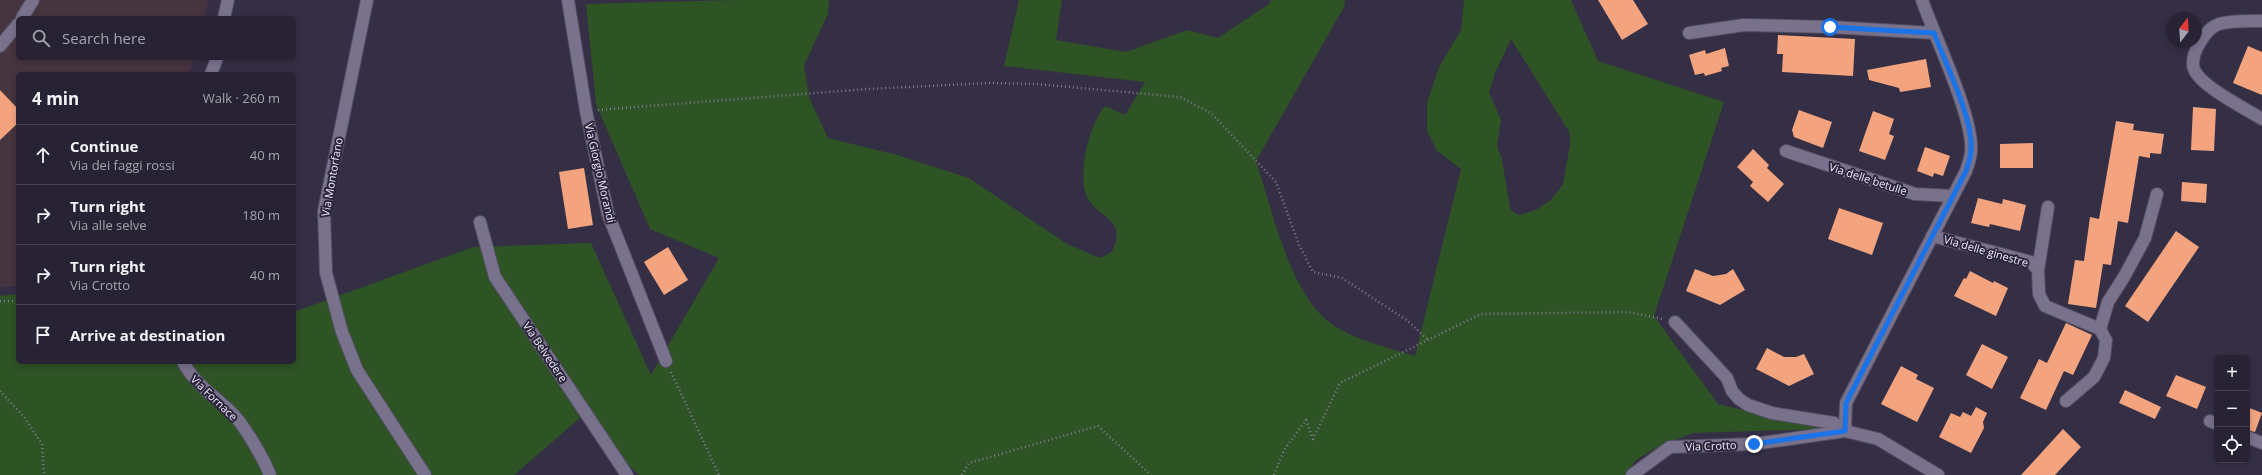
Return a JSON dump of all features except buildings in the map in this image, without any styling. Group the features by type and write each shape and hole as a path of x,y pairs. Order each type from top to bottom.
{"street":[{"path":"23,16 34,0"},
{"path":"224,16 228,0"},
{"name":"Via Montorfano","path":"367,0 324,211 326,273 342,332 357,370 425,475"},
{"name":"Via Giorgio Morandi","path":"568,0 586,111 608,214 666,361"},
{"path":"1845,431 1846,403 1953,196 1968,165 1971,151 1970,133 1958,94 1922,0"},
{"path":"2262,21 2238,20 2217,24 2202,40 2194,53 2194,68 2204,82 2262,119"},
{"path":"1689,33 1744,25 1830,27 1934,33"},
{"path":"0,46 16,26"},
{"path":"212,72 216,60"},
{"name":"Via delle betulle","path":"1786,151 1915,194 1953,196"},
{"path":"2066,401 2094,377 2104,358 2106,340 2100,329 2108,302 2124,277 2145,238 2157,194"},
{"name":"Via delle ginestre","path":"2048,207 2038,270 2039,294 2045,306 2100,329"},
{"name":"Via Belvedere","path":"480,222 495,277 626,475"},
{"name":"Via delle ginestre","path":"1932,236 2030,262 2038,270"},
{"path":"1676,322 1727,378 1732,391 1743,402 1772,413 1834,424 1845,431 1878,439 1938,475"},
{"name":"Via Fornace","path":"184,364 191,377 233,414 265,464 270,475"},
{"name":"Via Crotto","path":"1632,475 1670,447 1754,444 1845,431"},
{"path":"2250,438 2262,443"}],"path":[{"path":"586,111 867,89 990,83 1036,84 1180,97 1211,113 1276,182 1299,245 1313,272 1342,278 1408,321 1427,339"},
{"path":"0,301 16,301"},
{"path":"1274,475 1284,450 1306,420 1313,439 1340,383 1427,339 1481,314 1628,312 1676,322"},
{"path":"666,361 719,475"},
{"path":"0,391 24,417 42,444 44,475"},
{"path":"962,475 969,463 1098,426 1151,475"}],"shaded area":[{"path":"0,0 208,0 204,16 16,16 16,60 193,60 190,72 16,72 16,286 0,287"}],"green space":[{"path":"733,0 829,0 828,14 804,65 809,97 828,138 897,155 969,178 1067,244 1100,258 1112,252 1116,241 1117,232 1110,220 1088,199 1085,189 1083,178 1084,165 1089,138 1099,114 1105,106 1125,115 1145,82 1004,66 1019,0 1062,0 1056,40 1126,52 1187,30 1218,38 1269,4 1271,0 1345,0 1344,7 1256,161 1285,253 1308,298 1322,316 1338,328 1356,337 1415,356 1461,169 1437,151 1427,131 1427,103 1439,67 1461,30 1464,0 1571,0 1598,61 1724,102 1654,316 1718,404 1823,429 1693,433 1659,446 1636,460 1626,475 639,475 580,418 514,475 0,475 0,296 16,294 16,364 296,364 296,311 473,247 591,243 651,375 719,258 650,229 596,104 586,4","holes":["1511,39 1570,133 1570,144 1563,184 1551,200 1538,209 1520,215 1514,213 1510,208 1502,159 1497,146 1501,120 1489,92 1495,73"]}],"route":[{"path":"1754,444 1845,431 1846,403 1966,171 1971,151 1970,133 1958,94 1934,33 1830,27"}]}
